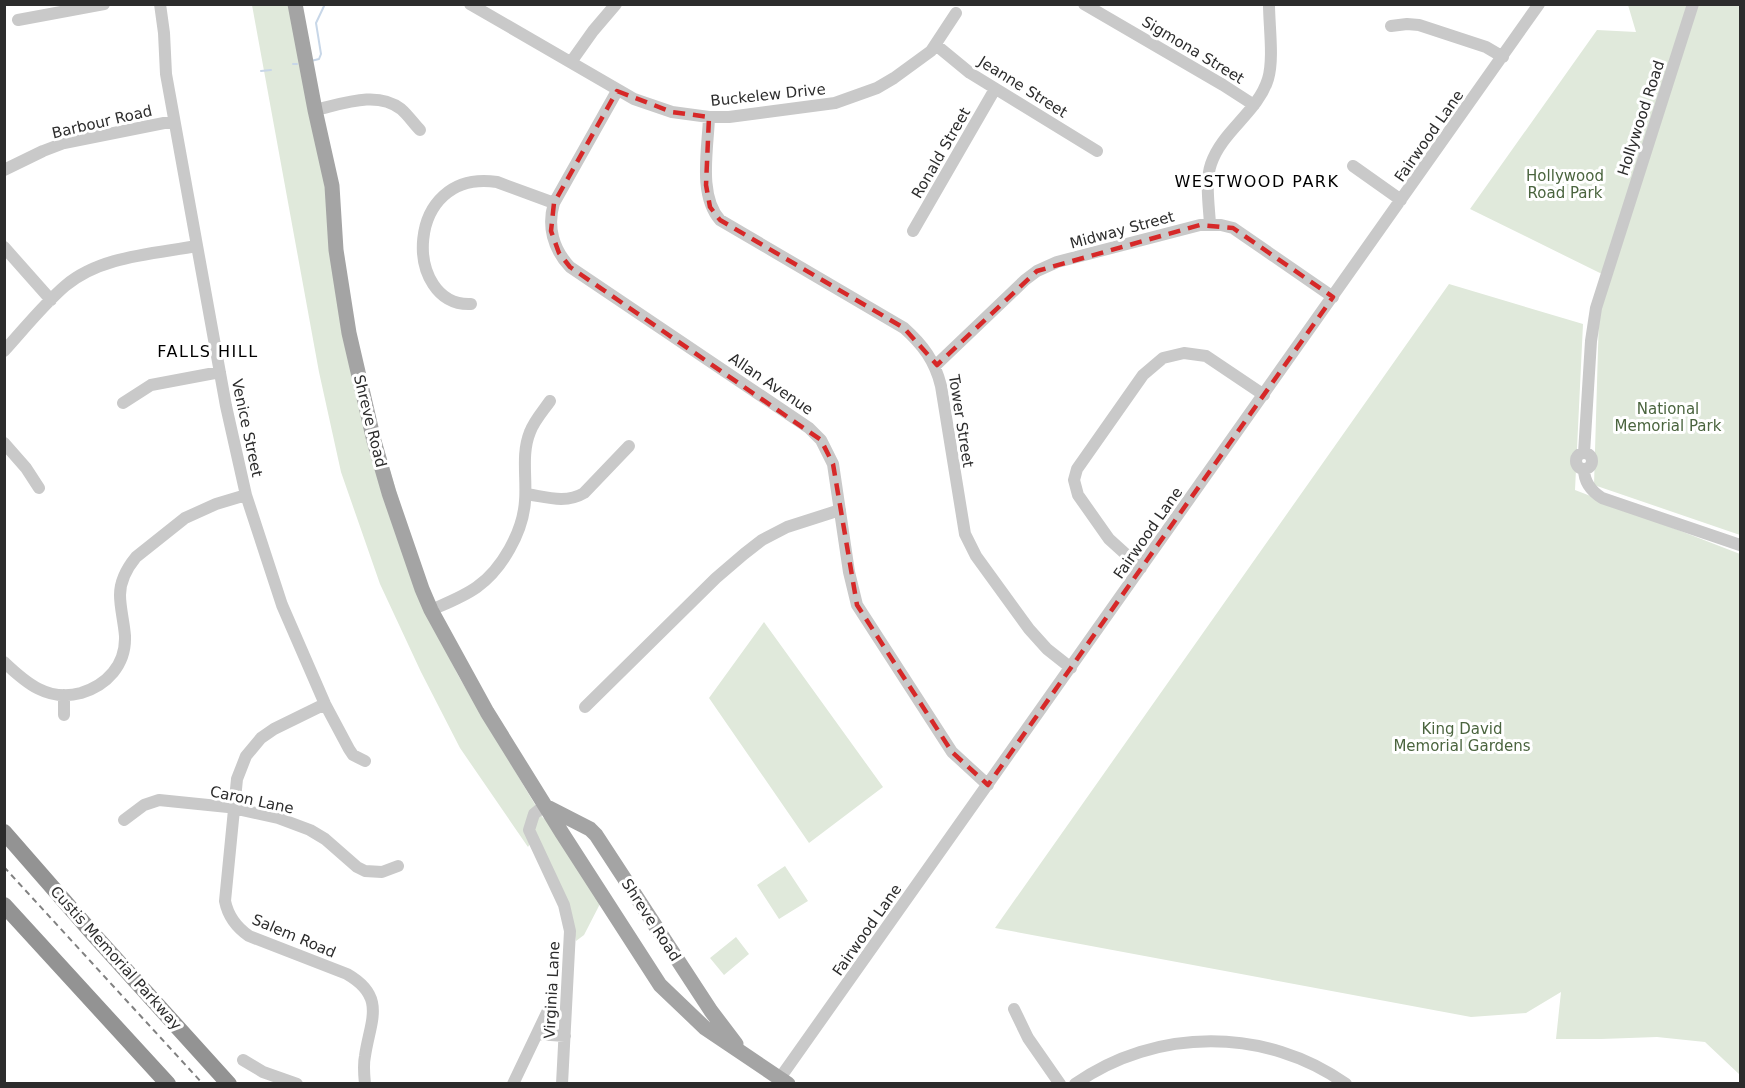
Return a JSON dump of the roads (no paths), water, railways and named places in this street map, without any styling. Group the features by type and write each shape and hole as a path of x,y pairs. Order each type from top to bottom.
{"highway":[{"name":"Custis Memorial Parkway","path":"4,832 94,935 230,1083"},
{"path":"4,905 168,1083"}],"main road":[{"name":"Shreve Road","path":"295,4 332,186 340,286 365,402 389,493 431,610 487,712 660,985 698,1022 784,1081"},
{"name":"Shreve Road","path":"545,805 559,815 590,829 596,835 711,1011 742,1052"},
{"path":"562,833 567,825 578,823"}],"street":[{"path":"18,20 104,4"},
{"name":"Venice Street","path":"160,4 166,74 174,121 220,372 246,495 282,605 325,704 353,755 365,761"},
{"name":"Buckelew Drive","path":"470,4 617,91 653,107 709,117 801,109 854,97 894,78 914,64 936,45 956,14"},
{"path":"571,62 616,4"},
{"name":"Sigmona Street","path":"1084,4 1254,105"},
{"path":"1210,224 1211,164 1220,148 1265,88 1270,70 1269,4"},
{"name":"Fairwood Lane","path":"784,1081 988,785 1539,4"},
{"name":"Hollywood Road","path":"1693,4 1593,320 1584,453 1576,460 1579,467 1584,469 1590,488 1602,498 1740,545"},
{"path":"1391,26 1419,25 1486,47 1503,57"},
{"name":"Jeanne Street","path":"936,45 970,73 1097,151"},
{"name":"Ronald Street","path":"913,231 995,89"},
{"name":"Allan Avenue","path":"617,91 554,203 551,213 551,231 559,253 570,267 813,431 821,440 831,458 853,593 860,612 952,752 988,785"},
{"path":"315,110 364,100 386,101 401,110 420,130"},
{"name":"Tower Street","path":"709,117 706,185 710,207 720,220 904,328 922,345 935,366 942,386 960,513 968,541 976,556 1029,630 1047,649 1071,668"},
{"name":"Barbour Road","path":"4,170 64,143 174,121"},
{"path":"1353,166 1401,200"},
{"path":"471,304 458,303 443,296 426,267 423,236 436,203 453,188 464,183 487,181 497,182 554,203"},
{"name":"Midway Street","path":"935,366 1037,271 1075,258 1210,224 1233,228 1333,297"},
{"path":"4,351 65,286 79,277 109,263 197,246"},
{"path":"4,247 51,300"},
{"path":"1142,568 1109,539 1078,495 1074,480 1077,469 1143,375 1163,358 1194,353 1214,360 1264,395"},
{"path":"123,404 151,385 220,372"},
{"path":"431,610 475,588 490,574 514,541 523,518 527,441 535,422 550,401"},
{"path":"4,442 39,488"},
{"path":"526,494 560,500 578,496 584,493 629,446"},
{"path":"4,662 32,686 44,692 76,694 100,685 120,664 125,645 120,595 125,574 136,557 185,518 216,504 246,495"},
{"path":"585,707 716,578 762,540 787,527 840,510"},
{"path":"64,695 64,715"},
{"name":"Salem Road","path":"325,704 274,729 253,746 246,756 239,773 234,809 225,891 226,908 236,925 249,936 347,974 360,983 371,999 374,1013 365,1055 365,1083"},
{"name":"Caron Lane","path":"124,820 144,805 159,800 234,809 278,818 310,830 332,844 357,867 365,871 382,872 398,866"},
{"name":"Virginia Lane","path":"545,805 534,814 530,830 564,905 570,931 562,1083"},
{"path":"513,1083 553,1000"},
{"path":"1014,1009 1028,1038 1060,1083"},
{"path":"537,1034 565,1036"},
{"path":"1075,1083 1099,1069 1140,1052 1205,1041 1250,1043 1289,1053 1324,1069 1346,1083"},
{"path":"243,1060 262,1072 297,1083"}],"waterway":[{"path":"311,61 319,59 321,54 316,23 325,4"},
{"path":"261,71 271,70"}],"railway":[{"path":"4,867 203,1084"}],"district":[{"name":"WESTWOOD PARK","path":"1257,181"},
{"name":"FALLS HILL","path":"208,351"}],"park label":[{"name":"Hollywood Road Park","path":"1565,184"},
{"name":"National Memorial Park","path":"1668,418"},
{"name":"King David Memorial Gardens","path":"1462,738"}]}
